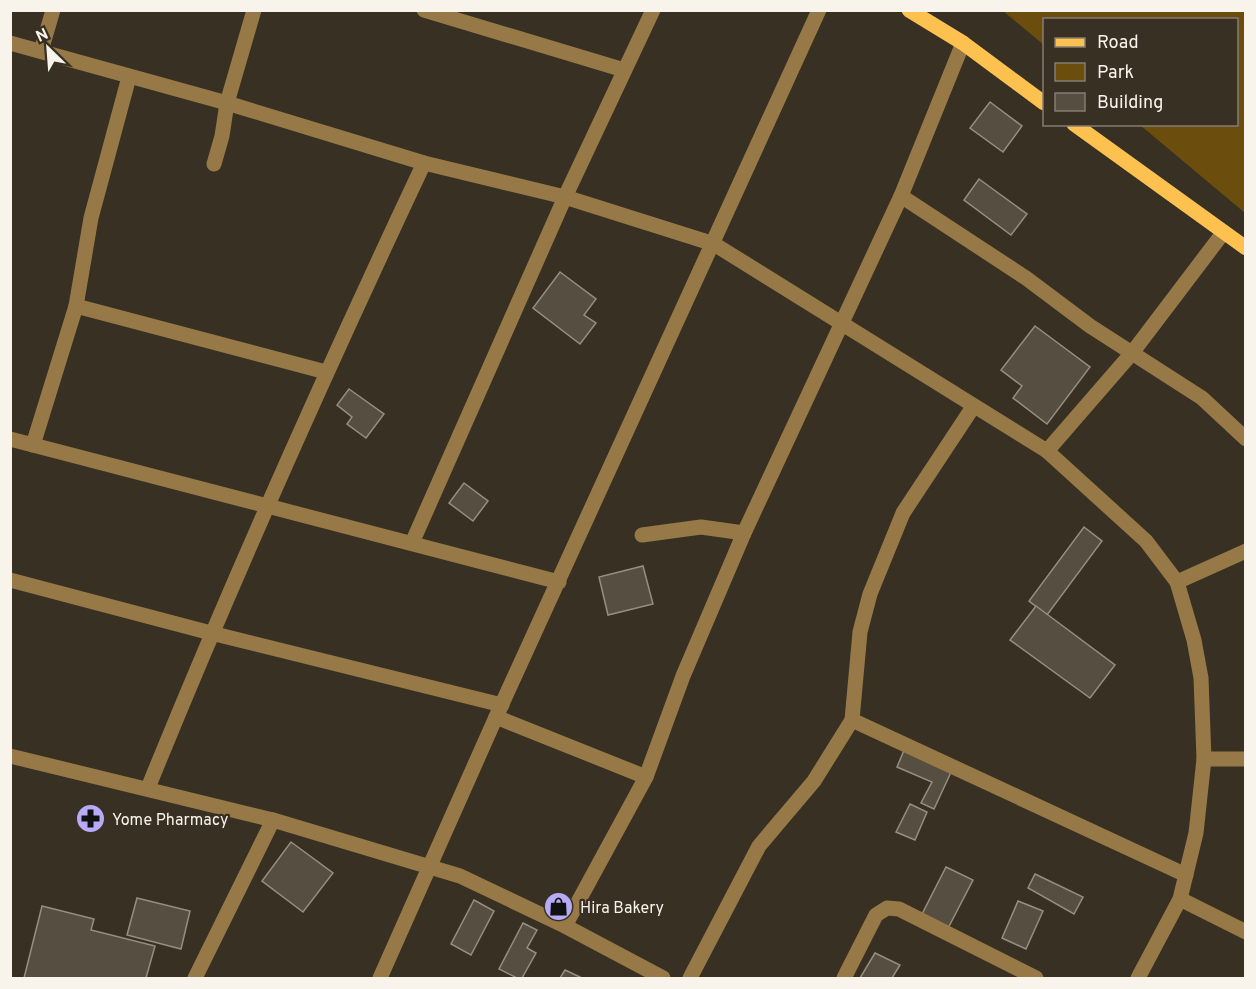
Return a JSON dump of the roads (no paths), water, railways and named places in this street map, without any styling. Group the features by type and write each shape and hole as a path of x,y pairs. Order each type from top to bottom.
{"main road":[{"path":"909,10 963,44 1043,102"},
{"path":"1077,126 1245,248"}],"street":[{"path":"41,51 53,10"},
{"path":"214,164 222,136 226,103 254,10"},
{"path":"424,10 624,70"},
{"path":"412,543 565,197 653,10"},
{"path":"380,978 499,711 819,10"},
{"path":"10,43 226,103 424,163 565,197 714,244 1047,451 1146,541 1177,582 1194,640 1201,678 1204,759 1196,833 1180,899 1138,978"},
{"path":"565,926 646,777 683,676 744,533 901,196 963,44"},
{"path":"33,445 76,306 91,218 129,77"},
{"path":"148,788 266,506 424,163"},
{"path":"901,196 1026,278 1090,326 1203,398 1245,439"},
{"path":"1047,451 1132,353 1223,233"},
{"path":"76,306 326,372"},
{"path":"690,978 759,846 814,781 852,720 860,632 870,594 903,513 973,407"},
{"path":"10,439 559,582"},
{"path":"642,535 701,527 744,533"},
{"path":"1177,582 1245,551"},
{"path":"10,580 499,711 646,777"},
{"path":"852,720 1186,875"},
{"path":"10,756 273,820 460,876 565,926 663,978"},
{"path":"1204,759 1245,759"},
{"path":"195,978 273,820"},
{"path":"1180,899 1245,932"},
{"path":"844,978 876,915 887,908 899,909 1036,978"}],"place":[{"name":"Yome Pharmacy","path":"91,819"},
{"name":"Hira Bakery","path":"559,907"}]}
